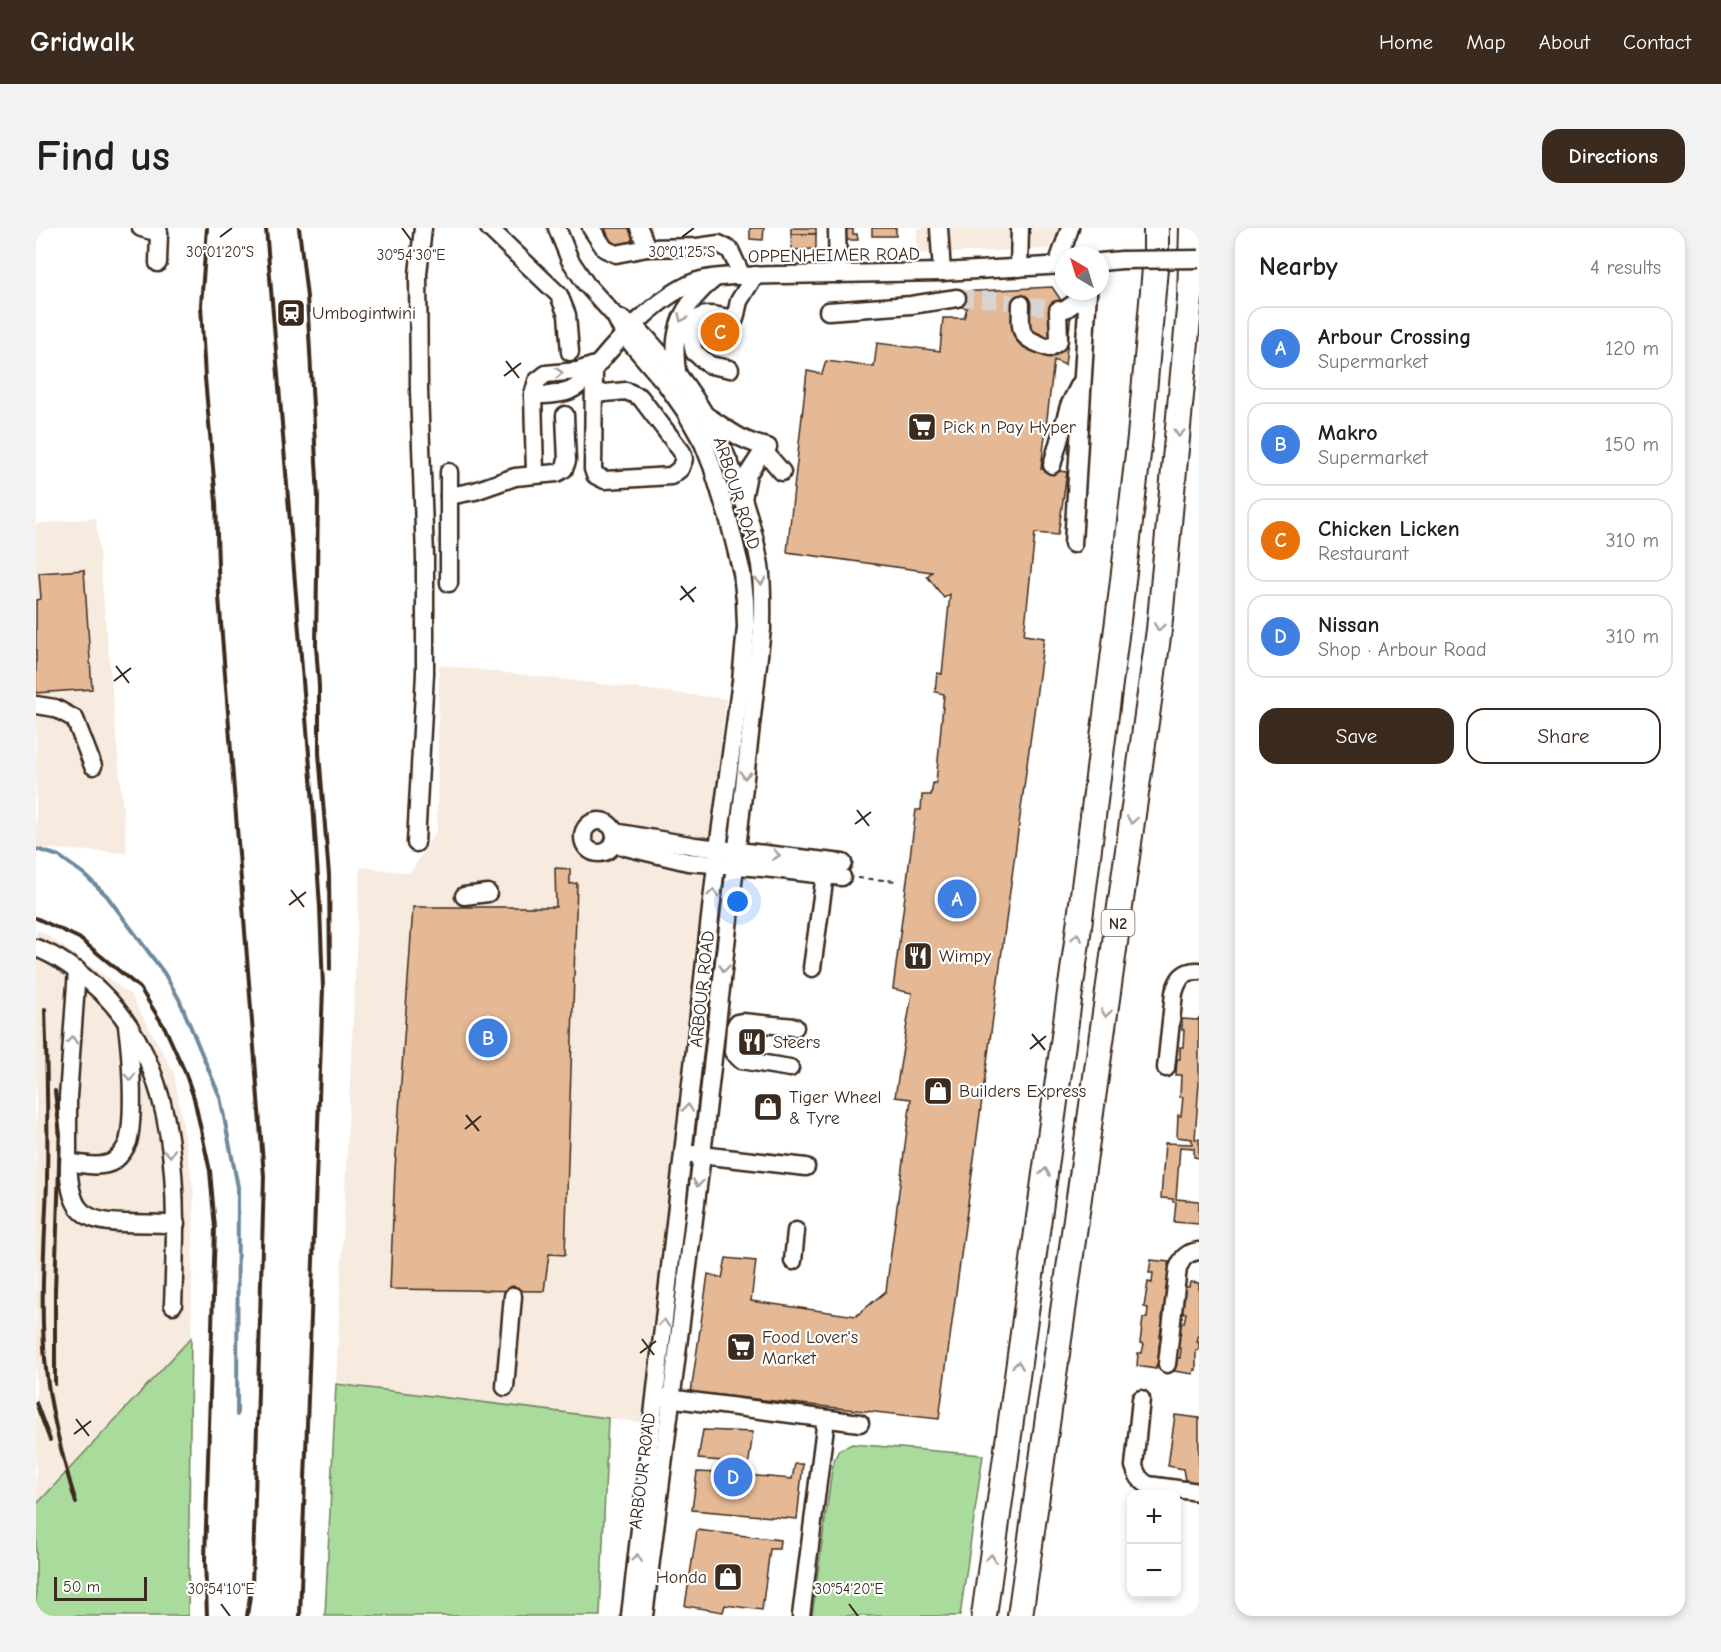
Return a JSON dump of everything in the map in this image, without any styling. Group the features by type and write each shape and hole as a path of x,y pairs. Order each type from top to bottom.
{"highway":[{"name":"N2","path":"984,1616 1075,953 1122,589 1141,426 1156,257 1156,228"},
{"name":"N2","path":"1020,1616 1159,630 1190,299 1192,228"}],"street":[{"path":"141,228 159,230 158,263"},
{"path":"416,843 424,673 424,528 418,274 423,228"},
{"path":"489,228 559,295 567,315 570,352"},
{"path":"557,228 575,268 586,284 630,331"},
{"path":"591,228 605,249 616,254 647,248 698,247 719,244 730,250 748,276 735,319 702,316 692,330 693,352 710,365 730,369"},
{"path":"639,228 647,248"},
{"path":"837,228 838,274"},
{"path":"939,228 942,272"},
{"path":"1019,268 1020,228"},
{"path":"1065,246 1070,228"},
{"path":"1109,261 1199,259"},
{"name":"OPPENHEIMER ROAD","path":"596,367 630,331 674,292 695,282 718,277 942,272 1055,265"},
{"path":"677,371 675,342 679,321 690,303 718,277"},
{"path":"828,311 911,305 957,298"},
{"path":"1021,304 1024,335 1029,341 1048,348 1059,340 1062,309 1077,300"},
{"path":"1073,544 1088,300"},
{"name":"ARBOUR ROAD","path":"630,331 677,371 706,416 728,462 743,501 759,565 763,597 762,629 702,1155 630,1616"},
{"name":"ARBOUR ROAD","path":"630,331 685,411 703,443 726,510 742,573 746,627 683,1153 644,1616"},
{"path":"534,473 533,395 537,381 546,374 577,372 596,367 594,394 593,469 597,477 605,480 671,476 680,469 684,459 682,452 640,397 626,391 594,394"},
{"path":"1052,465 1069,406 1083,378"},
{"path":"449,496 475,491 515,477 534,473 557,473 567,465 565,415"},
{"path":"706,416 737,438 764,451 782,472"},
{"path":"743,501 748,474 764,451"},
{"path":"448,584 449,472"},
{"path":"424,528 449,531"},
{"path":"36,705 55,708 75,719 93,766"},
{"path":"843,870 736,858 716,865 688,862 642,851 614,838 718,848 736,858 825,875 843,870"},
{"path":"606,865 620,854 642,851"},
{"path":"812,968 825,875"},
{"path":"464,896 488,893"},
{"path":"36,948 77,970 109,999 126,1019 147,1057 163,1111 172,1168 176,1224 173,1305"},
{"path":"77,970 68,1097 70,1192 76,1205 91,1219 103,1222 176,1224"},
{"path":"1166,1068 1173,993 1176,984 1187,972 1199,971"},
{"path":"68,1162 105,1164 118,1157 128,1142 131,1103 126,1019"},
{"path":"790,1068 741,1060 733,1052 735,1027 741,1022 795,1028"},
{"path":"683,1153 806,1167"},
{"path":"793,1261 796,1232"},
{"path":"1167,1364 1178,1268 1183,1257 1189,1252 1199,1251"},
{"path":"505,1387 513,1296"},
{"path":"663,1398 860,1423"},
{"path":"1141,1399 1134,1466 1136,1474 1148,1485 1199,1492"},
{"path":"801,1616 826,1419"}],"path":[{"path":"843,870 898,881"}],"shaded area":[{"path":"917,228 1061,228 1049,249 917,254"},
{"path":"96,518 127,853 36,848 36,524"},
{"path":"439,665 726,699 645,1423 336,1384 360,867 410,873 437,830"},
{"path":"36,930 43,932 131,995 174,1073 194,1192 191,1338 36,1505"}],"green space":[{"path":"191,1338 188,1616 36,1616 36,1505"},
{"path":"336,1384 608,1418 600,1616 325,1616"},
{"path":"852,1444 983,1455 960,1616 812,1616 833,1462 839,1450"}],"building":[{"path":"605,228 633,228 634,235 631,241 621,247 611,243"},
{"path":"750,228 764,228 763,240 750,239"},
{"path":"791,228 816,228 816,234 791,234"},
{"path":"872,228 896,228 896,236 872,236"},
{"path":"853,229 853,234 857,234 858,240 840,240 840,230"},
{"path":"791,234 816,234 816,249 792,250"},
{"path":"1052,287 1055,291 1055,300 1061,300 1071,315 1065,365 1054,360 1041,469 1067,472 1058,535 1035,533 1024,635 1044,638 939,1419 691,1392 708,1274 722,1278 726,1258 756,1261 751,1301 856,1316 886,1291 911,1099 895,1097 912,993 893,989 916,810 921,810 922,795 931,795 933,783 936,783 944,694 935,692 937,673 942,674 950,594 944,598 927,576 932,572 787,552 807,371 822,374 826,361 874,367 877,343 940,351 943,318 964,318 967,308 956,306 959,292"},
{"path":"84,570 92,689 36,693 36,600 41,599 39,573"},
{"path":"555,868 570,869 570,884 577,883 565,1255 549,1254 544,1291 390,1289 395,1169 413,907 556,907"},
{"path":"1199,1017 1199,1083 1195,1139 1199,1139 1199,1158 1194,1157 1194,1148 1180,1147 1176,1199 1199,1201 1199,1224 1174,1222 1176,1202 1173,1202 1173,1199 1161,1198 1165,1143 1192,1144 1192,1139 1177,1137 1178,1115 1181,1116 1183,1097 1180,1097 1181,1075 1176,1075 1180,1047 1183,1047 1182,1019 1198,1020"},
{"path":"737,1024 766,1026 762,1056 739,1055"},
{"path":"1151,1260 1169,1262 1168,1265 1172,1266 1171,1276 1168,1276 1166,1312 1163,1311 1162,1319 1165,1319 1160,1337 1163,1337 1162,1347 1159,1346 1159,1365 1156,1365 1156,1369 1137,1366 1138,1353 1142,1353 1144,1344 1140,1343 1143,1318 1147,1318 1148,1308 1144,1307 1148,1282 1152,1283 1153,1273 1149,1273"},
{"path":"1190,1282 1199,1283 1197,1342 1199,1342 1199,1350 1196,1351 1196,1370 1194,1369 1193,1374 1174,1371 1175,1358 1180,1358 1181,1348 1177,1348 1180,1322 1184,1323 1186,1313 1182,1312 1185,1287 1189,1287"},
{"path":"1175,1415 1199,1418 1199,1483 1197,1484 1185,1480 1183,1469 1168,1466"},
{"path":"703,1430 753,1432 747,1475 792,1479 795,1464 803,1464 797,1519 692,1510 697,1472 721,1473 722,1461 698,1459"},
{"name":"Honda","path":"697,1530 780,1540 779,1549 770,1549 762,1610 725,1605 723,1612 685,1606"}],"waterway":[{"path":"36,849 59,856 84,874 107,896 164,973 179,999 220,1097 238,1187 237,1415"}],"tunnel":[{"path":"957,298 997,300 1058,310 1066,309"}],"railway":[{"path":"207,228 201,305 205,378 216,502 219,597 264,1176 254,1533 252,1583 247,1616"},
{"path":"266,228 313,803 323,988 300,1616"},
{"path":"299,228 307,297 318,498 316,646 319,686 319,753 329,875 330,969"},
{"path":"36,918 79,938 140,988 165,1028 194,1098 210,1171 215,1228 205,1560 207,1616"},
{"path":"45,1009 47,1182 43,1299 44,1346 54,1420 76,1503"},
{"path":"55,1091 60,1135 55,1291 55,1384"},
{"path":"36,1403 50,1440"}],"place":[{"name":"Umbogintwini","path":"291,313"},
{"name":"Chicken Licken","path":"720,332"},
{"name":"Pick n Pay Hyper","path":"922,427"},
{"name":"Arbour Crossing","path":"957,899"},
{"name":"Wimpy","path":"918,956"},
{"name":"Makro","path":"488,1038"},
{"name":"Steers","path":"752,1042"},
{"name":"Builders Express","path":"938,1091"},
{"name":"Tiger Wheel & Tyre","path":"768,1107"},
{"name":"Food Lover's Market","path":"741,1347"},
{"name":"Nissan","path":"733,1477"},
{"name":"Honda","path":"728,1577"}]}
